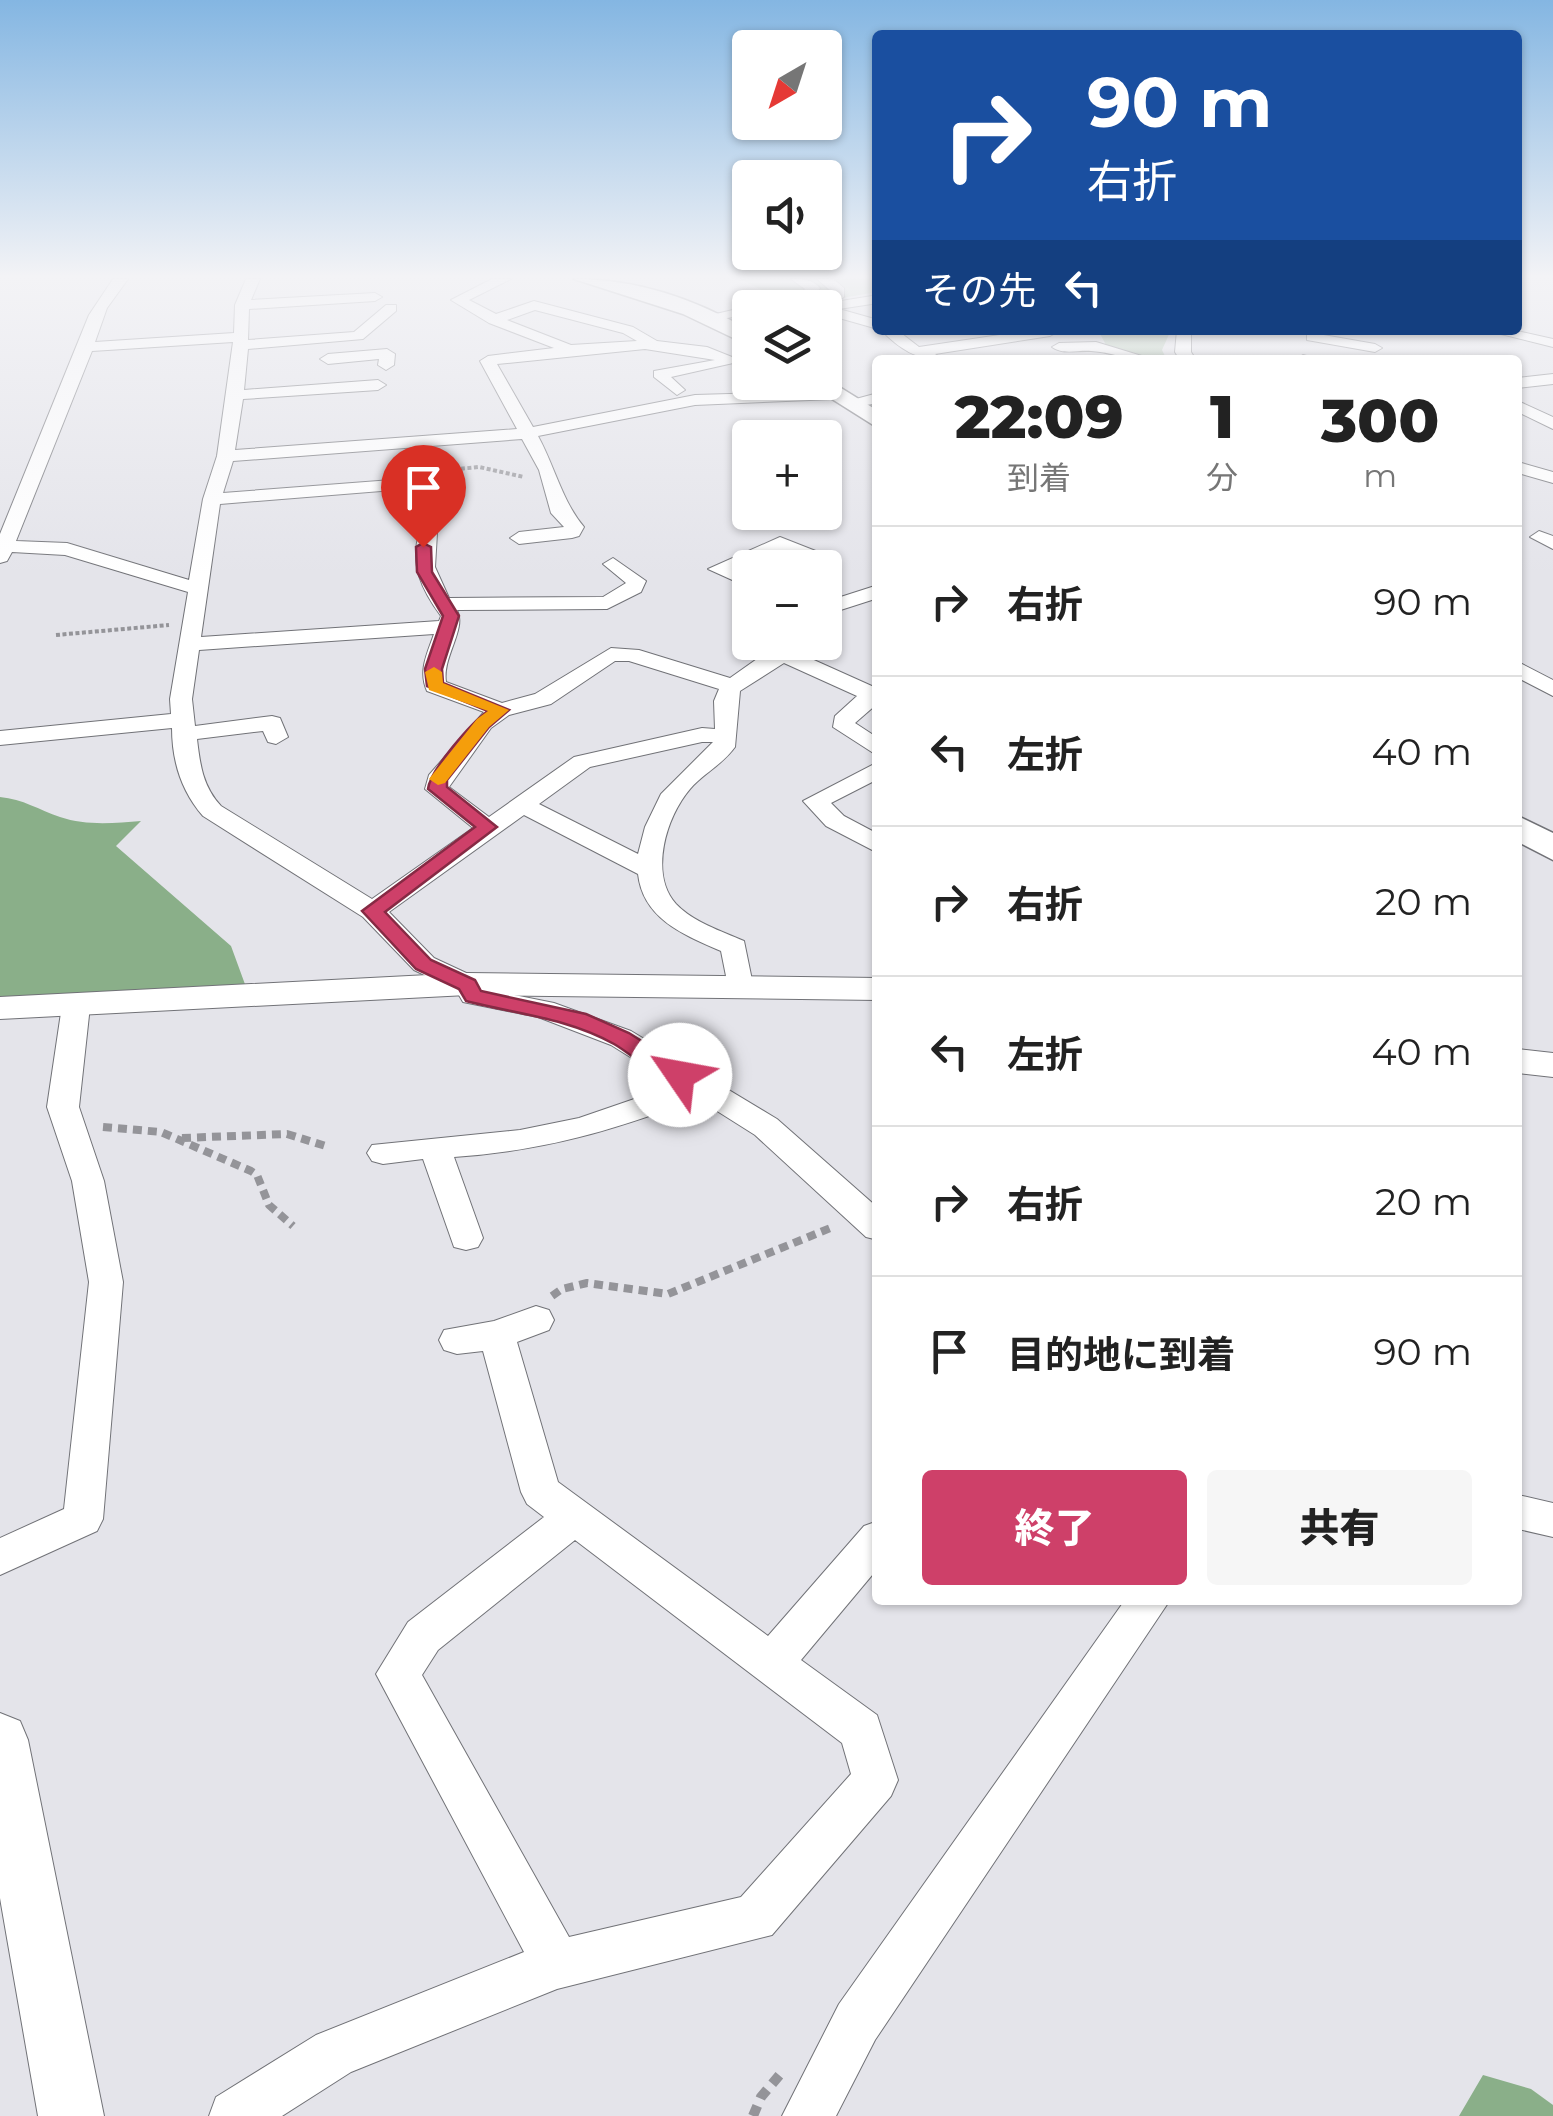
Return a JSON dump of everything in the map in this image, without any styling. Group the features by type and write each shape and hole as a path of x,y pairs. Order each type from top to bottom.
{"main road":[{"path":"1522,830 1553,849"}],"street":[{"path":"73,378 1,550 67,549 171,583 199,588"},
{"path":"238,378 226,456 212,499 182,727 198,797 212,811 372,911 424,964 467,984 473,996 578,1019 663,1062 697,1088 766,1127 870,1222"},
{"path":"507,378 548,470 560,513 575,527 572,532 519,538"},
{"path":"663,378 677,390"},
{"path":"1522,383 1553,380"},
{"path":"235,394 378,386"},
{"path":"226,456 529,433 695,400 858,400"},
{"path":"1522,408 1553,424"},
{"path":"1522,467 1553,478"},
{"path":"212,499 432,484"},
{"path":"428,533 423,547 424,572 451,616 433,669 435,686 501,710"},
{"path":"763,550 780,543 800,550"},
{"path":"732,563 718,569 732,575"},
{"path":"442,604 608,603 634,588 636,580 613,564"},
{"path":"842,603 872,592"},
{"path":"192,633 450,627"},
{"path":"487,827 446,798 438,789 438,780 483,723 501,710 543,699 612,654 631,655 731,686"},
{"path":"739,985 734,947 667,910 658,898 652,871 652,839 666,804 683,782 722,749 727,736 725,704 731,686 770,660"},
{"path":"809,660 866,692 869,700 843,721 844,728 872,745"},
{"path":"1522,672 1553,689"},
{"path":"0,738 272,723 276,737"},
{"path":"372,911 582,762 702,735 727,736"},
{"path":"872,772 815,800 835,821 872,842"},
{"path":"521,804 652,871"},
{"path":"0,1008 467,984 872,989"},
{"path":"0,1557 84,1519 106,1282 88,1181 64,1106 76,1006"},
{"path":"1522,1061 1553,1065"},
{"path":"383,1153 520,1141 584,1128 697,1088"},
{"path":"434,1147 466,1238"},
{"path":"236,2116 334,2053 557,1964 756,1918 875,1780 861,1730 540,1492 497,1332"},
{"path":"1522,1513 1553,1520"},
{"path":"557,1964 398,1674 424,1636 574,1517"},
{"path":"771,1664 872,1545"},
{"path":"808,2116 856,2022 1146,1605"},
{"path":"0,1740 72,2116"}],"path":[{"path":"432,484 479,467 550,482"},
{"path":"56,635 192,633"},
{"path":"72,1134 128,1126 180,1138 257,1175 268,1206 292,1226"},
{"path":"180,1138 287,1134 329,1146"},
{"path":"497,1332 562,1289 587,1283 668,1294 870,1222"}],"green space":[{"path":"0,797 80,822 141,821 116,846 231,946 246,987 0,1000"},
{"path":"1483,2075 1531,2089 1553,2105 1553,2116 1459,2116"}],"slow traffic":[{"path":"434,672 435,686 501,710 483,723 438,779"}],"route":[{"path":"423,547 424,572 451,616 433,669 435,686 501,710 483,723 438,780 438,789 446,798 487,827 372,911 424,964 467,984 473,996 544,1008 578,1019 621,1038 680,1075"}]}
